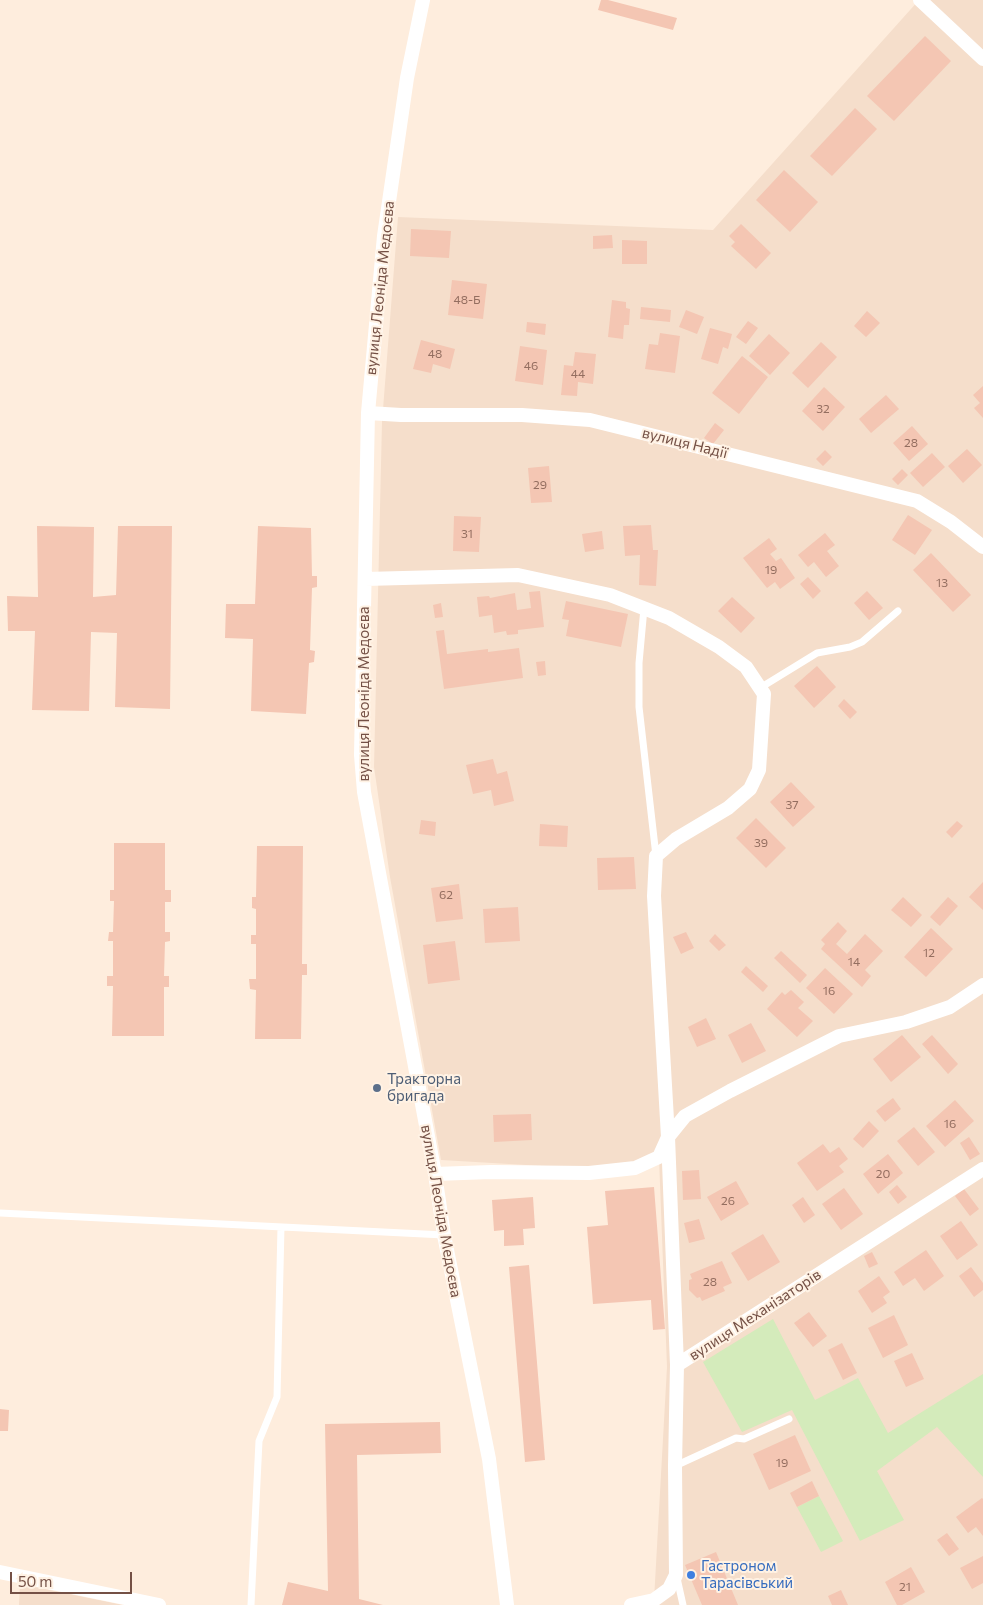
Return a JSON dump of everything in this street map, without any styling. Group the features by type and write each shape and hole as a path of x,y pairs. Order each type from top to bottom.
{"street":[{"name":"вулиця Леоніда Медоєва","path":"424,0 407,78 384,236 368,413 361,755 364,792 435,1174 444,1235 489,1459 507,1605"},
{"path":"920,0 983,59"},
{"name":"вулиця Надії","path":"368,413 401,415 522,415 590,420 917,501 951,522 983,547"},
{"path":"365,579 518,576 610,595 669,618 719,647 746,667 764,694 759,770 750,789 728,808 676,839 656,856 654,896 668,1137 677,1365"},
{"path":"435,1174 492,1172 589,1173 635,1168 659,1157 668,1137 684,1116 730,1091 839,1036 906,1022 950,1007 983,985"},
{"name":"вулиця Механізаторів","path":"676,1575 675,1466 677,1365 983,1168"},
{"path":"0,1572 159,1605"},
{"path":"632,1605 654,1600 669,1589 676,1575"}],"lane":[{"path":"644,608 639,663 639,707 656,856"},
{"path":"760,688 817,653 850,647 862,642 898,611"},
{"path":"0,1213 444,1235"},
{"path":"251,1605 259,1441 278,1397 281,1227"},
{"path":"675,1466 736,1438 744,1439 790,1418"},
{"path":"676,1575 683,1605"}],"shaded area":[{"path":"919,0 983,0 983,1605 631,1605 654,1600 667,1367 659,1158 595,1169 441,1160 390,877 374,767 382,422 398,217 713,230"},
{"path":"20,1584 123,1605 19,1605"}],"green space":[{"path":"773,1319 815,1400 858,1378 888,1433 983,1374 983,1477 937,1427 877,1471 904,1520 860,1541 792,1410 742,1432 703,1362"},
{"path":"819,1496 843,1541 821,1552 797,1507"}],"building":[{"path":"601,0 608,0 677,18 673,30 598,10"},
{"path":"925,36 951,61 894,121 867,96"},
{"path":"855,108 877,129 832,176 810,156"},
{"path":"784,170 818,202 790,232 756,200"},
{"path":"741,224 771,253 756,269 731,246 735,242 729,236"},
{"path":"411,229 451,231 449,258 410,256"},
{"path":"612,235 613,248 593,249 593,236"},
{"path":"622,240 647,241 647,264 622,264"},
{"path":"452,280 487,284 483,319 448,315"},
{"path":"612,300 626,302 626,308 630,309 629,325 624,325 623,339 608,337"},
{"path":"641,307 671,310 670,322 640,319"},
{"path":"686,310 704,317 697,334 679,327"},
{"path":"867,311 880,323 866,337 854,326"},
{"path":"748,321 758,328 746,344 736,337"},
{"path":"527,322 546,324 545,335 526,332"},
{"path":"710,328 732,334 728,349 723,347 718,364 701,359"},
{"path":"660,333 680,336 675,373 645,369 649,344 658,345"},
{"path":"769,334 790,353 770,375 749,356"},
{"path":"421,340 455,349 450,369 433,364 431,373 413,369"},
{"path":"821,342 837,357 808,388 792,373"},
{"path":"520,346 547,350 543,385 515,381"},
{"path":"575,352 596,354 593,384 578,382 577,396 561,395 564,365 573,366"},
{"path":"742,356 768,377 739,414 712,393"},
{"path":"983,386 983,418 974,408 980,403 973,395"},
{"path":"824,387 845,407 823,431 802,411"},
{"path":"886,395 899,409 871,433 859,419"},
{"path":"715,423 724,430 713,444 704,438"},
{"path":"912,426 928,444 909,461 893,443"},
{"path":"967,449 982,465 963,483 948,466"},
{"path":"825,450 832,457 823,466 816,459"},
{"path":"932,453 945,467 923,487 910,473"},
{"path":"549,466 552,502 531,503 528,468"},
{"path":"902,469 908,475 898,485 892,479"},
{"path":"908,515 932,530 915,555 892,540"},
{"path":"454,516 481,517 479,552 453,551"},
{"path":"651,525 653,550 658,550 656,586 639,585 640,555 625,556 623,526"},
{"path":"37,526 94,527 93,597 116,595 118,526 172,526 170,709 115,707 117,633 91,632 89,711 32,710 35,631 8,631 7,596 38,597"},
{"path":"258,526 311,528 312,576 317,576 317,587 312,588 310,650 315,651 314,662 309,663 306,714 251,711 253,639 225,638 226,604 255,604"},
{"path":"602,531 604,549 585,552 582,534"},
{"path":"825,533 835,545 827,551 839,566 826,577 814,562 808,567 798,555"},
{"path":"769,538 777,549 770,554 776,561 781,558 795,578 780,589 775,582 767,588 743,558"},
{"path":"931,553 971,595 953,612 913,570"},
{"path":"808,577 821,591 813,599 800,584"},
{"path":"540,591 544,627 518,630 518,634 507,635 506,631 494,633 492,615 479,617 477,597 489,596 490,598 515,593 517,610 531,608 529,592"},
{"path":"867,591 883,608 869,620 854,603"},
{"path":"732,597 755,618 741,633 718,611"},
{"path":"566,601 628,614 621,647 566,636 569,620 562,619"},
{"path":"441,603 443,617 435,618 433,605"},
{"path":"444,630 447,654 488,649 488,652 519,648 523,678 444,689 436,631"},
{"path":"545,661 546,675 538,676 536,662"},
{"path":"817,666 836,687 814,708 794,686"},
{"path":"844,699 857,712 850,719 838,706"},
{"path":"493,759 497,774 507,771 514,801 494,806 491,790 473,794 466,765"},
{"path":"791,782 815,807 793,827 770,802"},
{"path":"756,818 786,848 766,868 736,838"},
{"path":"421,820 436,822 435,836 419,834"},
{"path":"957,821 963,826 952,838 946,832"},
{"path":"540,824 568,826 567,847 539,846"},
{"path":"114,843 165,843 165,890 171,890 171,902 165,902 165,932 170,932 170,941 165,942 164,976 169,976 169,987 164,987 164,1036 112,1036 113,986 107,986 107,976 113,976 113,941 108,941 109,932 113,932 114,901 110,901 110,890 114,890"},
{"path":"257,846 303,846 302,964 307,964 307,975 302,975 301,1039 255,1039 256,990 250,989 249,979 256,979 256,944 251,944 251,935 256,935 256,909 252,908 252,897 256,897"},
{"path":"634,857 636,889 598,890 597,858"},
{"path":"983,882 983,910 969,897"},
{"path":"459,884 463,919 436,922 431,888"},
{"path":"903,897 922,915 911,927 891,910"},
{"path":"948,897 958,906 940,926 930,917"},
{"path":"518,907 520,941 485,943 483,909"},
{"path":"838,922 847,931 836,944 847,954 865,934 883,951 865,970 871,976 862,987 821,949 825,944 821,940"},
{"path":"931,928 953,949 926,977 904,957"},
{"path":"686,932 694,948 681,954 673,937"},
{"path":"715,934 726,945 719,951 709,941"},
{"path":"455,941 460,980 428,984 423,945"},
{"path":"781,951 807,975 800,983 774,958"},
{"path":"746,966 768,986 763,992 741,972"},
{"path":"825,968 853,994 834,1014 806,988"},
{"path":"791,990 804,1002 798,1008 813,1021 797,1037 767,1009 782,992 785,995"},
{"path":"706,1018 716,1039 697,1047 688,1027"},
{"path":"751,1023 766,1051 742,1063 728,1035"},
{"path":"902,1035 921,1057 891,1082 873,1059"},
{"path":"932,1035 958,1064 948,1074 922,1044"},
{"path":"893,1098 901,1109 885,1122 876,1111"},
{"path":"955,1100 974,1121 945,1147 926,1126"},
{"path":"531,1114 532,1140 494,1142 493,1115"},
{"path":"869,1121 879,1131 863,1148 853,1139"},
{"path":"914,1127 935,1152 918,1166 897,1141"},
{"path":"969,1137 980,1154 970,1160 960,1143"},
{"path":"823,1144 830,1153 839,1147 848,1159 839,1166 844,1172 817,1191 797,1163"},
{"path":"888,1154 903,1173 878,1194 863,1174"},
{"path":"699,1170 701,1199 683,1200 682,1171"},
{"path":"736,1181 749,1204 721,1221 707,1197"},
{"path":"897,1185 907,1197 898,1204 889,1192"},
{"path":"654,1187 665,1329 653,1330 651,1300 593,1304 587,1227 608,1225 605,1191"},
{"path":"844,1188 863,1214 841,1230 822,1204"},
{"path":"964,1189 979,1209 970,1216 955,1196"},
{"path":"533,1197 535,1228 523,1229 524,1245 504,1246 504,1230 494,1231 492,1200"},
{"path":"803,1197 815,1215 804,1223 792,1205"},
{"path":"699,1219 705,1239 689,1243 684,1223"},
{"path":"961,1221 978,1245 957,1260 940,1236"},
{"path":"763,1234 780,1262 748,1281 731,1253"},
{"path":"926,1250 944,1276 924,1291 915,1278 903,1286 894,1272"},
{"path":"872,1252 878,1264 869,1268 864,1256"},
{"path":"722,1261 732,1283 723,1287 725,1291 702,1301 700,1297 697,1298 689,1290 689,1280 692,1279 690,1274"},
{"path":"529,1265 545,1460 525,1462 509,1267"},
{"path":"971,1267 983,1283 983,1290 974,1297 959,1276"},
{"path":"879,1276 890,1292 883,1297 887,1303 872,1313 858,1291"},
{"path":"809,1312 827,1336 813,1347 794,1323"},
{"path":"894,1315 908,1345 883,1358 868,1328"},
{"path":"842,1343 857,1373 843,1380 828,1350"},
{"path":"912,1353 924,1379 906,1387 894,1361"},
{"path":"0,1409 9,1410 8,1431 0,1431"},
{"path":"440,1422 441,1453 357,1455 359,1599 383,1605 282,1605 288,1582 328,1591 325,1424"},
{"path":"795,1435 811,1471 769,1490 753,1454"},
{"path":"812,1481 819,1496 797,1507 790,1493"},
{"path":"982,1498 983,1536 976,1527 968,1533 956,1517"},
{"path":"947,1533 959,1549 949,1556 937,1540"},
{"path":"716,1552 738,1605 702,1605 685,1565"},
{"path":"983,1556 983,1583 972,1589 960,1568"},
{"path":"911,1567 925,1592 902,1605 897,1605 885,1582"},
{"path":"841,1590 848,1605 832,1605 828,1596"}],"place":[{"name":"Тракторна бригада","path":"377,1088"},
{"name":"Гастроном Тарасівський","path":"691,1575"}]}
